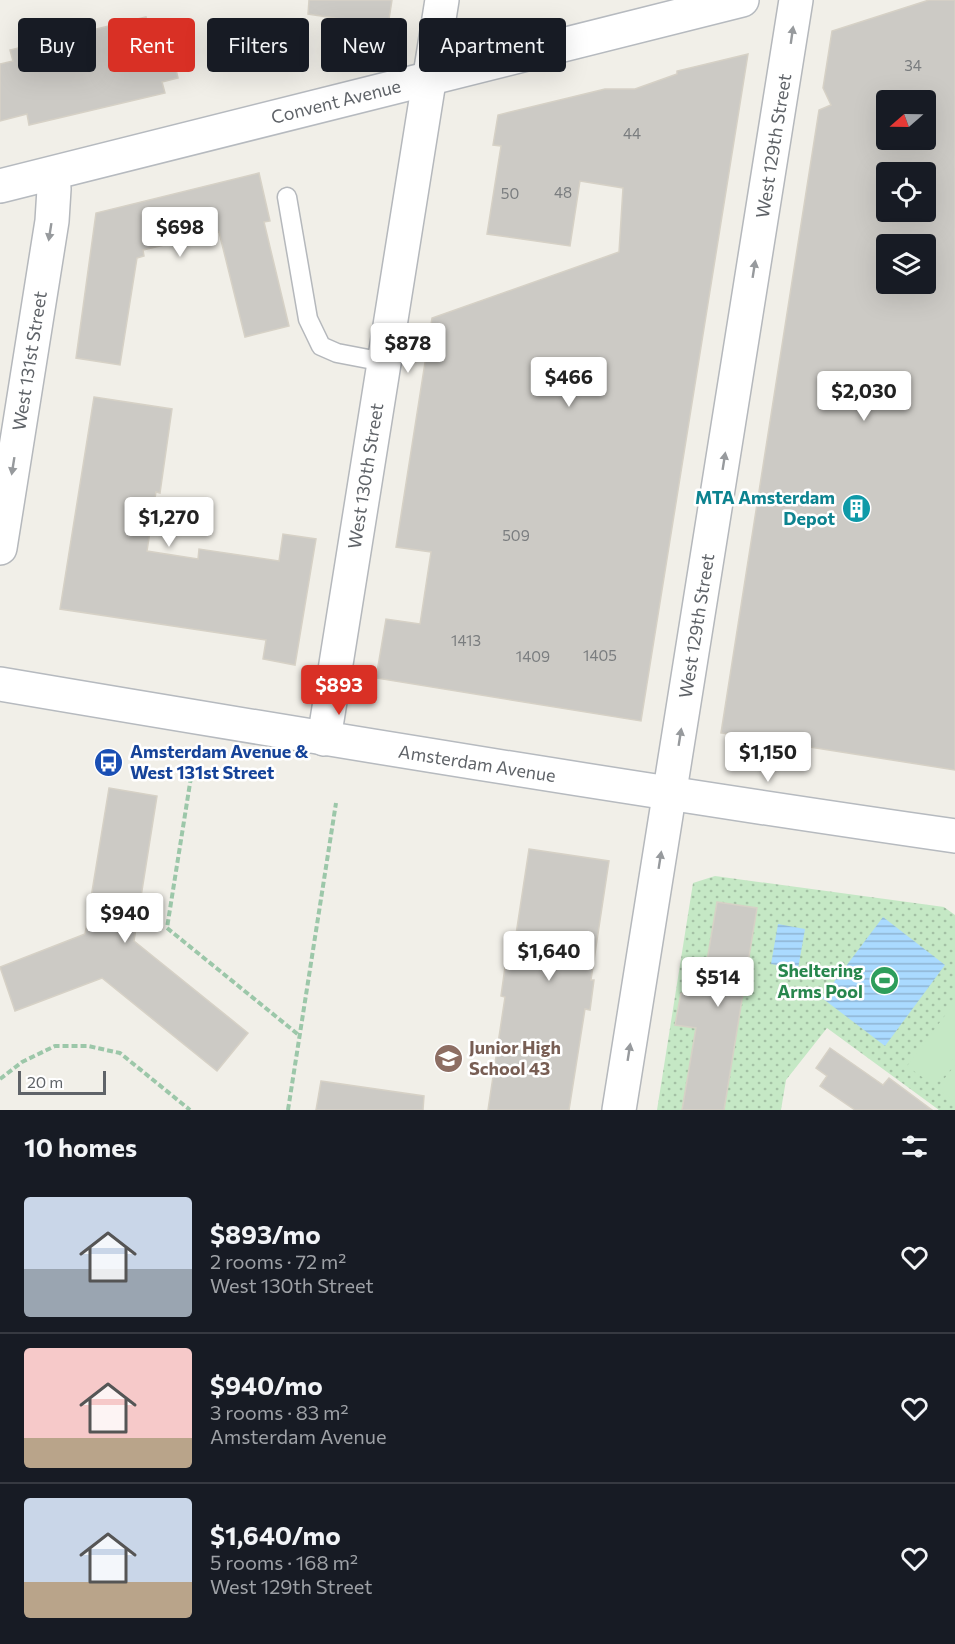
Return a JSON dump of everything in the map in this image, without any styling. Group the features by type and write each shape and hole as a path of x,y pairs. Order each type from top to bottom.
{"street":[{"name":"West 130th Street","path":"324,739 442,0"},
{"name":"Convent Avenue","path":"0,186 742,0"},
{"name":"West 129th Street","path":"619,1110 796,0"},
{"name":"West 131st Street","path":"0,548 52,221 53,174"},
{"name":"Amsterdam Avenue","path":"0,684 671,795 955,836"}],"lane":[{"path":"287,197 308,320 321,346 337,353 384,362"}],"path":[{"path":"191,777 167,928 300,1035"},
{"path":"288,1110 336,803"},
{"path":"0,1079 22,1062 55,1046 88,1046 120,1053 189,1110"}],"green space":[{"path":"715,876 944,907 955,915 955,1110 939,1110 827,1028 786,1080 781,1110 657,1110 693,883"},
{"path":"955,1002 955,1057 933,1085 907,1066"},
{"path":"955,1065 955,1102 937,1088"}],"water":[{"name":"Sheltering Arms Pool","path":"883,917 945,965 885,1046 822,998"},
{"path":"778,924 805,929 798,969 771,964"}],"building":[{"path":"309,0 392,0 389,18 335,18 308,14"},
{"name":"MTA Amsterdam Depot","path":"929,0 955,0 955,770 721,733 819,110 831,105 823,88 832,31"},
{"path":"108,26 108,72 177,72 178,78 162,82 165,93 29,125 27,114 0,121 0,64 13,61 10,50 18,48 18,72 96,72 96,29"},
{"path":"748,54 641,721 376,678 386,619 420,624 431,552 396,547 432,318 619,252 623,188 580,181 570,246 487,234 501,146 493,145 498,115 605,89 635,89 677,74 677,71"},
{"path":"259,173 270,221 264,222 289,326 245,337 219,232 143,250 144,256 137,258 120,365 76,358 96,213"},
{"path":"94,397 172,409 160,493 156,492 147,551 198,559 199,549 279,561 283,534 316,539 295,665 263,659 266,640 60,609"},
{"path":"109,788 157,796 134,941 248,1033 217,1071 102,978 15,1011 0,967 85,934"},
{"path":"529,849 609,861 591,980 594,980 590,1010 585,1009 569,1110 488,1110 505,997 501,996 505,967 511,967"},
{"path":"717,902 757,908 724,1110 682,1110 696,1028 675,1025 681,993 701,996"},
{"path":"830,1048 883,1085 889,1078 932,1110 855,1110 820,1086 827,1076 816,1068"},
{"path":"321,1081 424,1096 423,1110 316,1110"}],"place":[{"name":"MTA Amsterdam Depot","path":"856,508"},
{"name":"Amsterdam Avenue & West 131st Street","path":"109,762"},
{"name":"Sheltering Arms Pool","path":"884,981"},
{"name":"Junior High School 43","path":"448,1058"}]}
